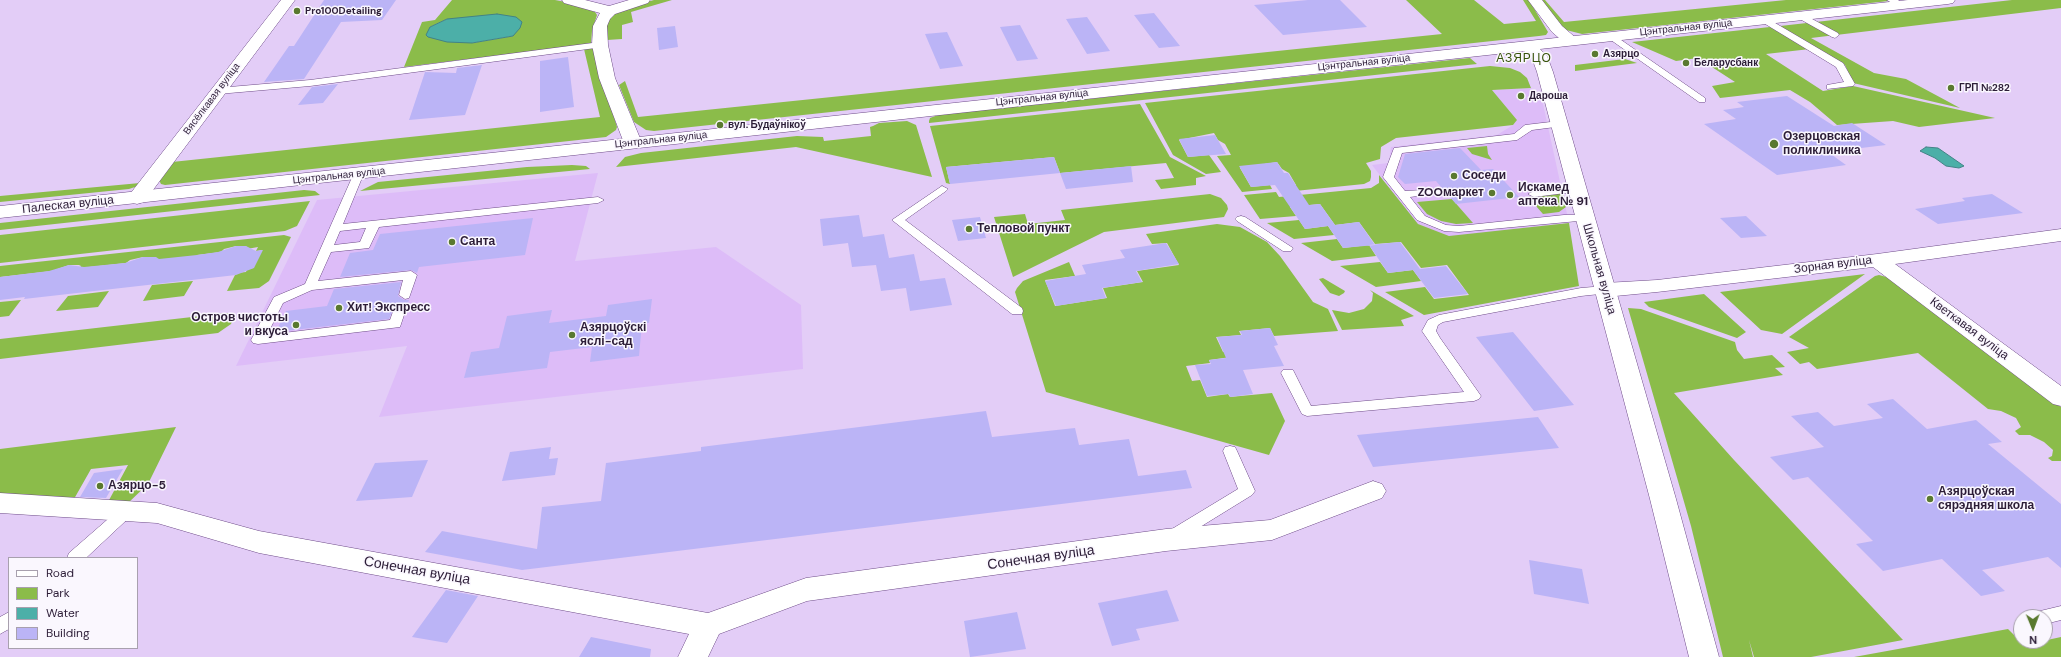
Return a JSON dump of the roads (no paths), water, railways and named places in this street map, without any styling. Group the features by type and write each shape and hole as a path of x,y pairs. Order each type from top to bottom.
{"street":[{"name":"Вясёлкавая вуліца","path":"137,198 288,0"},
{"path":"569,0 610,11"},
{"path":"633,143 607,78 600,45 600,26 603,18 610,11 643,0"},
{"path":"1536,0 1557,29 1571,41"},
{"name":"Цэнтральная вуліца","path":"137,198 1765,20 1896,3 1948,0"},
{"name":"Школьная вуліца","path":"1526,45 1542,60 1663,499 1704,657"},
{"name":"Палеская вуліца","path":"0,212 137,198"},
{"name":"Зорная вуліца","path":"1605,290 1657,286 1877,260 2061,235"},
{"name":"Кветкавая вуліца","path":"1877,260 2061,398"},
{"name":"Сонечная вуліца","path":"0,503 157,513 259,542 708,625 806,590 1166,540 1272,530 1373,492"},
{"path":"693,657 708,625"}],"lane":[{"path":"1801,16 1835,35"},
{"path":"1765,20 1840,65 1850,84 1830,87"},
{"path":"1611,36 1702,100"},
{"path":"218,91 310,83 346,77 600,45"},
{"path":"1559,124 1529,127 1517,137 1398,150 1388,177 1421,218 1444,228 1459,229 1564,218 1585,218"},
{"path":"310,286 359,173"},
{"path":"942,189 898,220 1017,311"},
{"path":"1534,194 1577,189"},
{"path":"1402,195 1437,191"},
{"path":"335,228 598,200"},
{"path":"1241,218 1287,248"},
{"path":"326,250 365,245 374,224"},
{"path":"400,309 395,324 258,340 278,300 310,286 411,275 405,295"},
{"path":"1288,373 1307,410 1474,396 1434,340 1429,331 1433,323 1439,319 1581,292 1605,290"},
{"path":"1166,540 1246,490 1230,451"},
{"path":"76,557 128,510"},
{"path":"0,627 8,620"}],"water":[{"path":"497,14 516,17 522,22 520,28 513,36 472,43 447,42 428,37 426,35 430,27 447,19"},
{"path":"1926,147 1938,148 1964,166 1959,168 1946,166 1935,158 1920,151"}],"place":[{"name":"Pro100Detailing","path":"297,11"},
{"name":"Азярцо","path":"1595,54"},
{"name":"Беларусбанк","path":"1686,63"},
{"name":"ГРП №282","path":"1951,88"},
{"name":"Дароша","path":"1521,96"},
{"name":"вул. Будаўнікоў","path":"720,125"},
{"name":"Озерцовская поликлиника","path":"1774,144"},
{"name":"Соседи","path":"1454,176"},
{"name":"ZOOмаркет","path":"1492,193"},
{"name":"Искамед аптека № 91","path":"1510,195"},
{"name":"Тепловой пункт","path":"969,229"},
{"name":"Санта","path":"452,242"},
{"name":"Хит! Экспресс","path":"339,308"},
{"name":"Остров чистоты и вкуса","path":"296,325"},
{"name":"Азярцоўскі яслі-сад","path":"572,335"},
{"name":"Азярцо-5","path":"100,486"},
{"name":"Азярцоўская сярэдняя школа","path":"1930,499"}],"district":[{"name":"АЗЯРЦО","path":"1524,59"}]}
